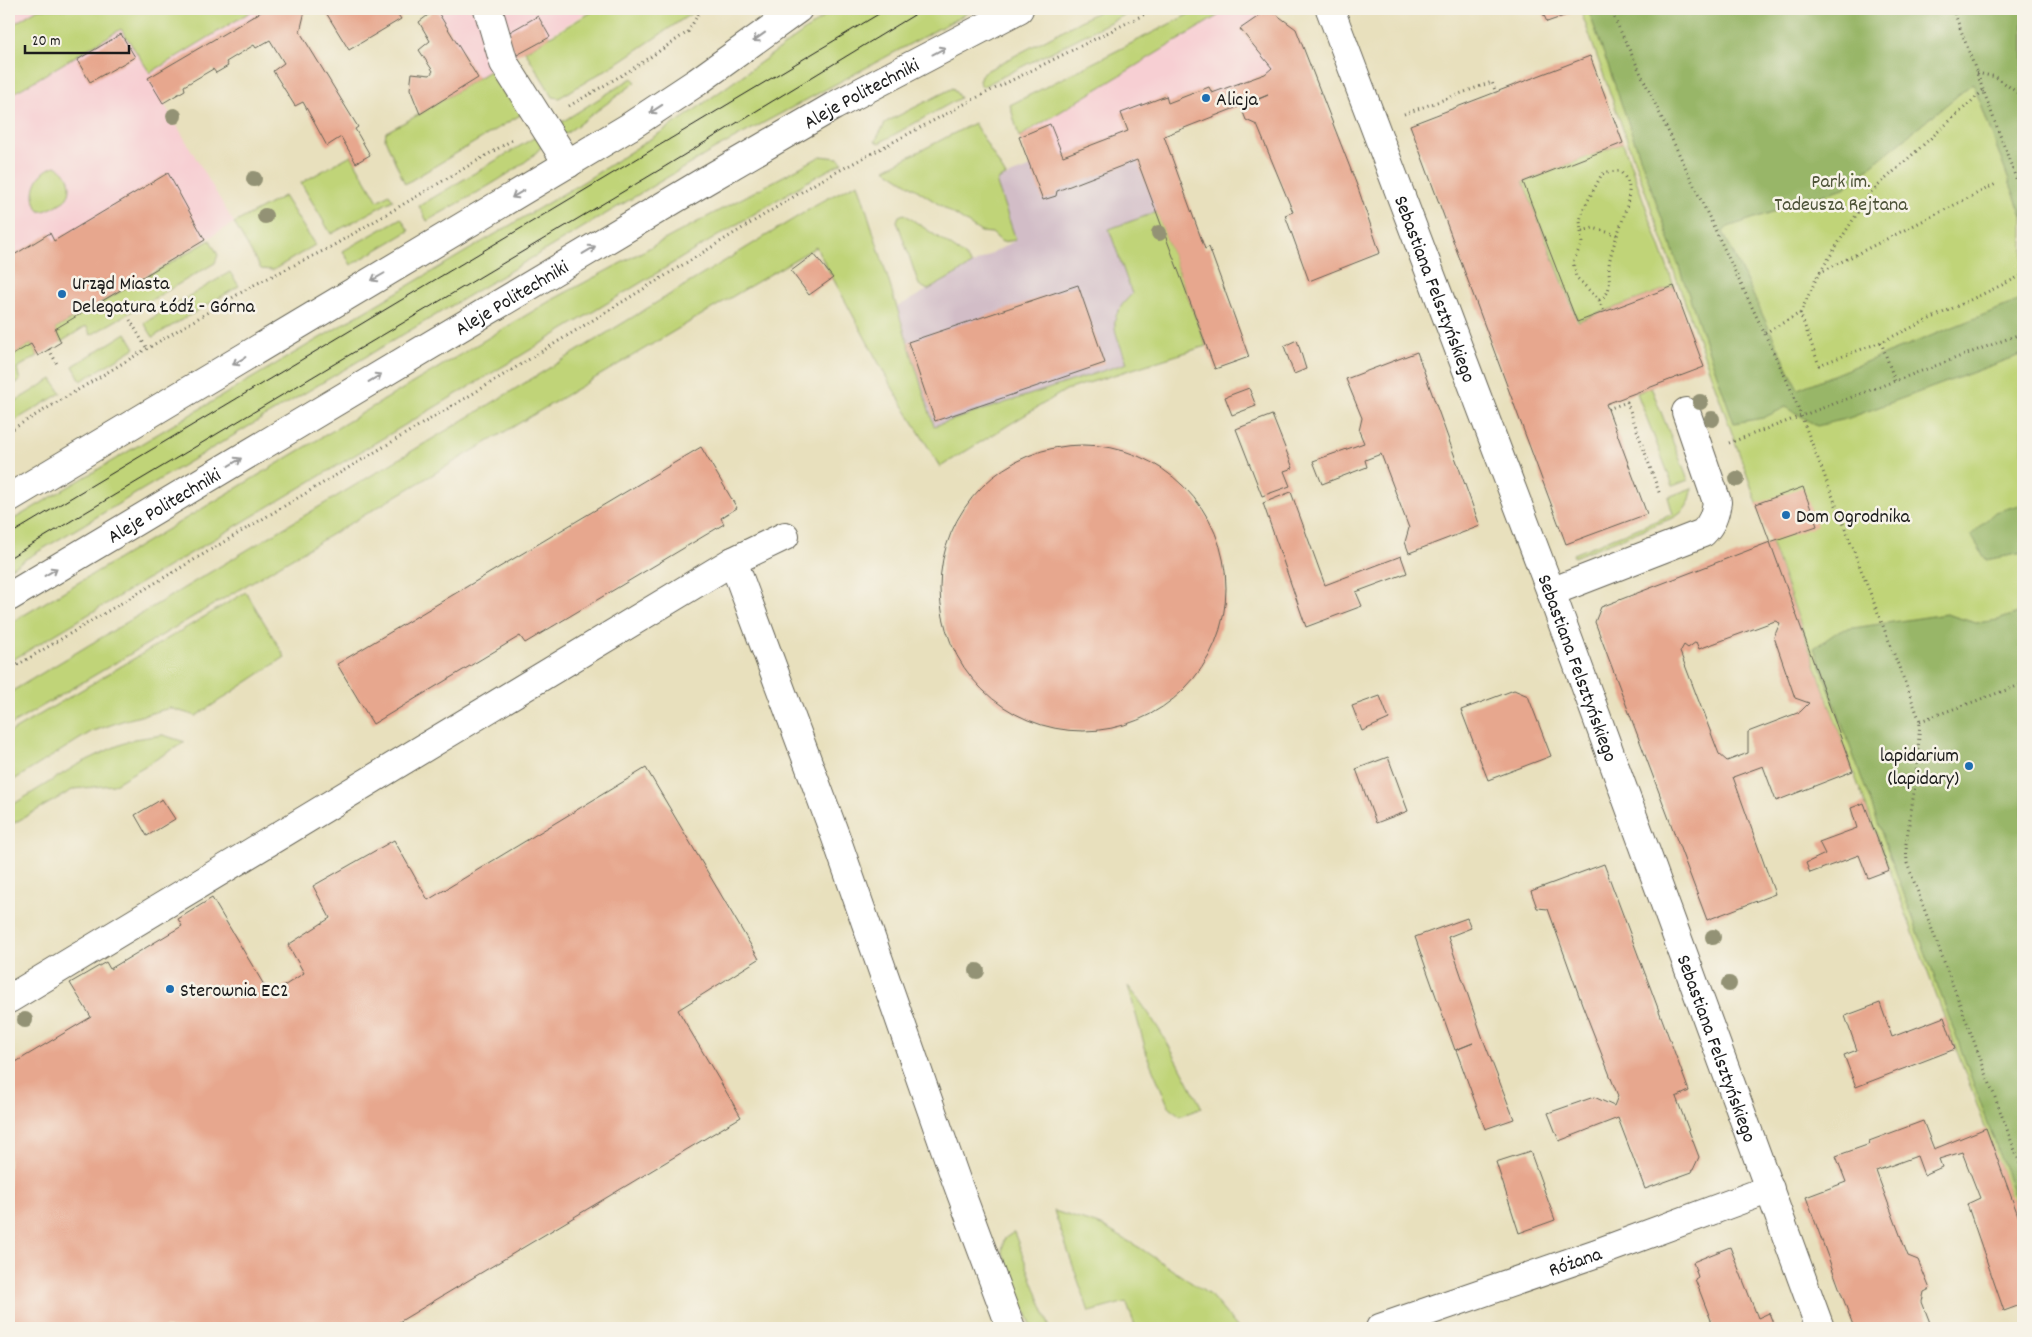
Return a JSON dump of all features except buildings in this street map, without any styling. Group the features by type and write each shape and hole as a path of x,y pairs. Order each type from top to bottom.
{"main road":[{"path":"488,9 504,63 568,164"},
{"path":"9,498 568,164 697,82 798,9"},
{"name":"Aleje Politechniki","path":"9,597 705,181 834,106 1019,9"},
{"name":"Sebastiana Felsztyńskiego","path":"1330,9 1551,592 1820,1328"},
{"path":"1551,592 1703,533 1708,528 1715,513 1716,502 1686,412"},
{"path":"9,999 733,561 785,536"},
{"path":"733,561 835,835 956,1180 1011,1328"},
{"name":"Różana","path":"1395,1325 1770,1189"}],"path":[{"path":"9,431 252,286 329,248 629,71 688,32 701,9"},
{"path":"9,670 487,385 816,183 974,99 1156,9"},
{"path":"1610,9 1765,333 1802,416 1920,721 1916,780 1906,844 1907,863 2023,1172"},
{"path":"1953,9 2023,197"},
{"path":"1977,73 1996,77 2023,96"},
{"path":"1400,115 1492,82 1496,93"},
{"path":"1765,333 1800,313 1819,273 1870,193 1984,90"},
{"path":"1599,300 1608,294 1610,286 1609,260 1629,192 1625,177 1620,171 1602,174 1584,208 1580,220 1582,243 1573,262 1576,277 1599,300 1604,312"},
{"path":"1819,273 1998,183"},
{"path":"1582,231 1593,228 1617,235"},
{"path":"1800,313 1819,365 1881,342 2023,275"},
{"path":"130,320 147,349"},
{"path":"1728,444 2023,333"},
{"path":"1881,342 1895,381"},
{"path":"49,349 57,364"},
{"path":"1608,409 1627,402 1660,496"},
{"path":"1920,721 2023,684"}],"shaded area":[{"path":"9,9 266,9 149,78 234,223 55,329 61,342 38,356 30,344 9,357"},
{"path":"436,9 593,9 478,78"},
{"path":"1229,9 1268,9 1296,29 1315,77 1179,130 1127,132 1031,168 1019,137"},
{"path":"1128,131 1206,346 1066,390 940,467 889,382 860,328 1016,240 997,184 999,179"}],"green space":[{"path":"38,9 255,9 150,73 121,29 9,96 9,27"},
{"path":"597,9 698,9 622,60 559,98 553,97 525,51"},
{"path":"835,9 975,9 715,149 9,569 9,522 585,181 686,116"},
{"path":"1103,9 1136,9 982,87 979,81 981,75 988,70"},
{"path":"1199,9 1229,9 1019,137 1010,105"},
{"name":"Park im. Tadeusza Rejtana","path":"1580,9 2023,9 2023,1229 1853,771"},
{"path":"1588,9 2023,9 2023,219 1973,83 1844,188 1728,227 1723,232 1798,389 2023,299 2023,354 1849,418 1817,426 1786,407 1763,418 1734,423"},
{"path":"494,68 522,114 405,184 385,139 386,132 420,114"},
{"path":"632,78 636,82 564,135 557,125"},
{"path":"953,88 960,98 879,143 875,141 886,122"},
{"path":"974,123 1006,176 999,179 997,184 1016,240 1002,242 992,233 981,232 885,169"},
{"path":"537,136 543,144 536,153 508,174 427,221 419,206"},
{"path":"1623,143 1674,286 1578,321 1523,182"},
{"path":"351,155 378,201 389,194 393,200 331,234 301,183"},
{"path":"821,156 838,158 843,162 805,183 9,662 9,624 550,301"},
{"path":"55,166 60,168 66,175 70,184 69,193 66,199 54,207 45,211 39,211 34,198 36,184 43,173"},
{"path":"858,183 934,426 1127,363 1116,334 1115,319 1123,303 1132,294 1109,229 1157,212 1206,346 1066,390 940,467 889,382 816,247 9,726 9,693 487,406 828,198"},
{"path":"284,196 315,245 273,270 261,269 234,223"},
{"path":"904,214 964,255 972,265 928,290 919,285 897,221 899,216"},
{"path":"401,218 409,231 351,265 343,251"},
{"path":"210,240 218,255 215,263 91,335 86,326 61,342 55,329"},
{"path":"230,272 239,286 153,337 144,323"},
{"path":"126,333 135,348 81,381 73,366"},
{"path":"31,344 38,356 17,368 20,381 9,387 9,357"},
{"path":"52,379 61,393 9,424 9,405"},
{"path":"1651,387 1688,480 1673,486 1637,393"},
{"path":"1692,488 1687,505 1675,517 1574,557 1573,554 1673,514 1668,497"},
{"path":"2023,504 2023,553 1986,560 1971,535 1995,512"},
{"path":"246,592 285,657 196,716 170,708 122,721 91,732 9,783 9,733"},
{"path":"2023,611 2023,1219 1814,648 1840,630 1946,614 1976,623 1998,620"},
{"path":"163,735 185,742 113,785 74,789 9,826 9,807 77,765 134,739"},
{"path":"1128,986 1150,1015 1202,1108 1180,1116 1168,1105 1148,1058"},
{"path":"1054,1211 1102,1226 1140,1248 1211,1296 1238,1328 1136,1328 1126,1302 1089,1312"},
{"path":"1014,1232 1050,1328 1032,1328 1002,1251 1004,1239"}],"tram line":[{"path":"9,535 887,9"},
{"path":"9,558 656,172 924,9"}],"place":[{"name":"Alicja","path":"1206,98"},
{"name":"Urząd Miasta Delegatura Łódź - Górna","path":"62,294"},
{"name":"Dom Ogrodnika","path":"1786,515"},
{"name":"lapidarium (lapidary)","path":"1969,766"},
{"name":"Sterownia EC2","path":"170,989"}]}
